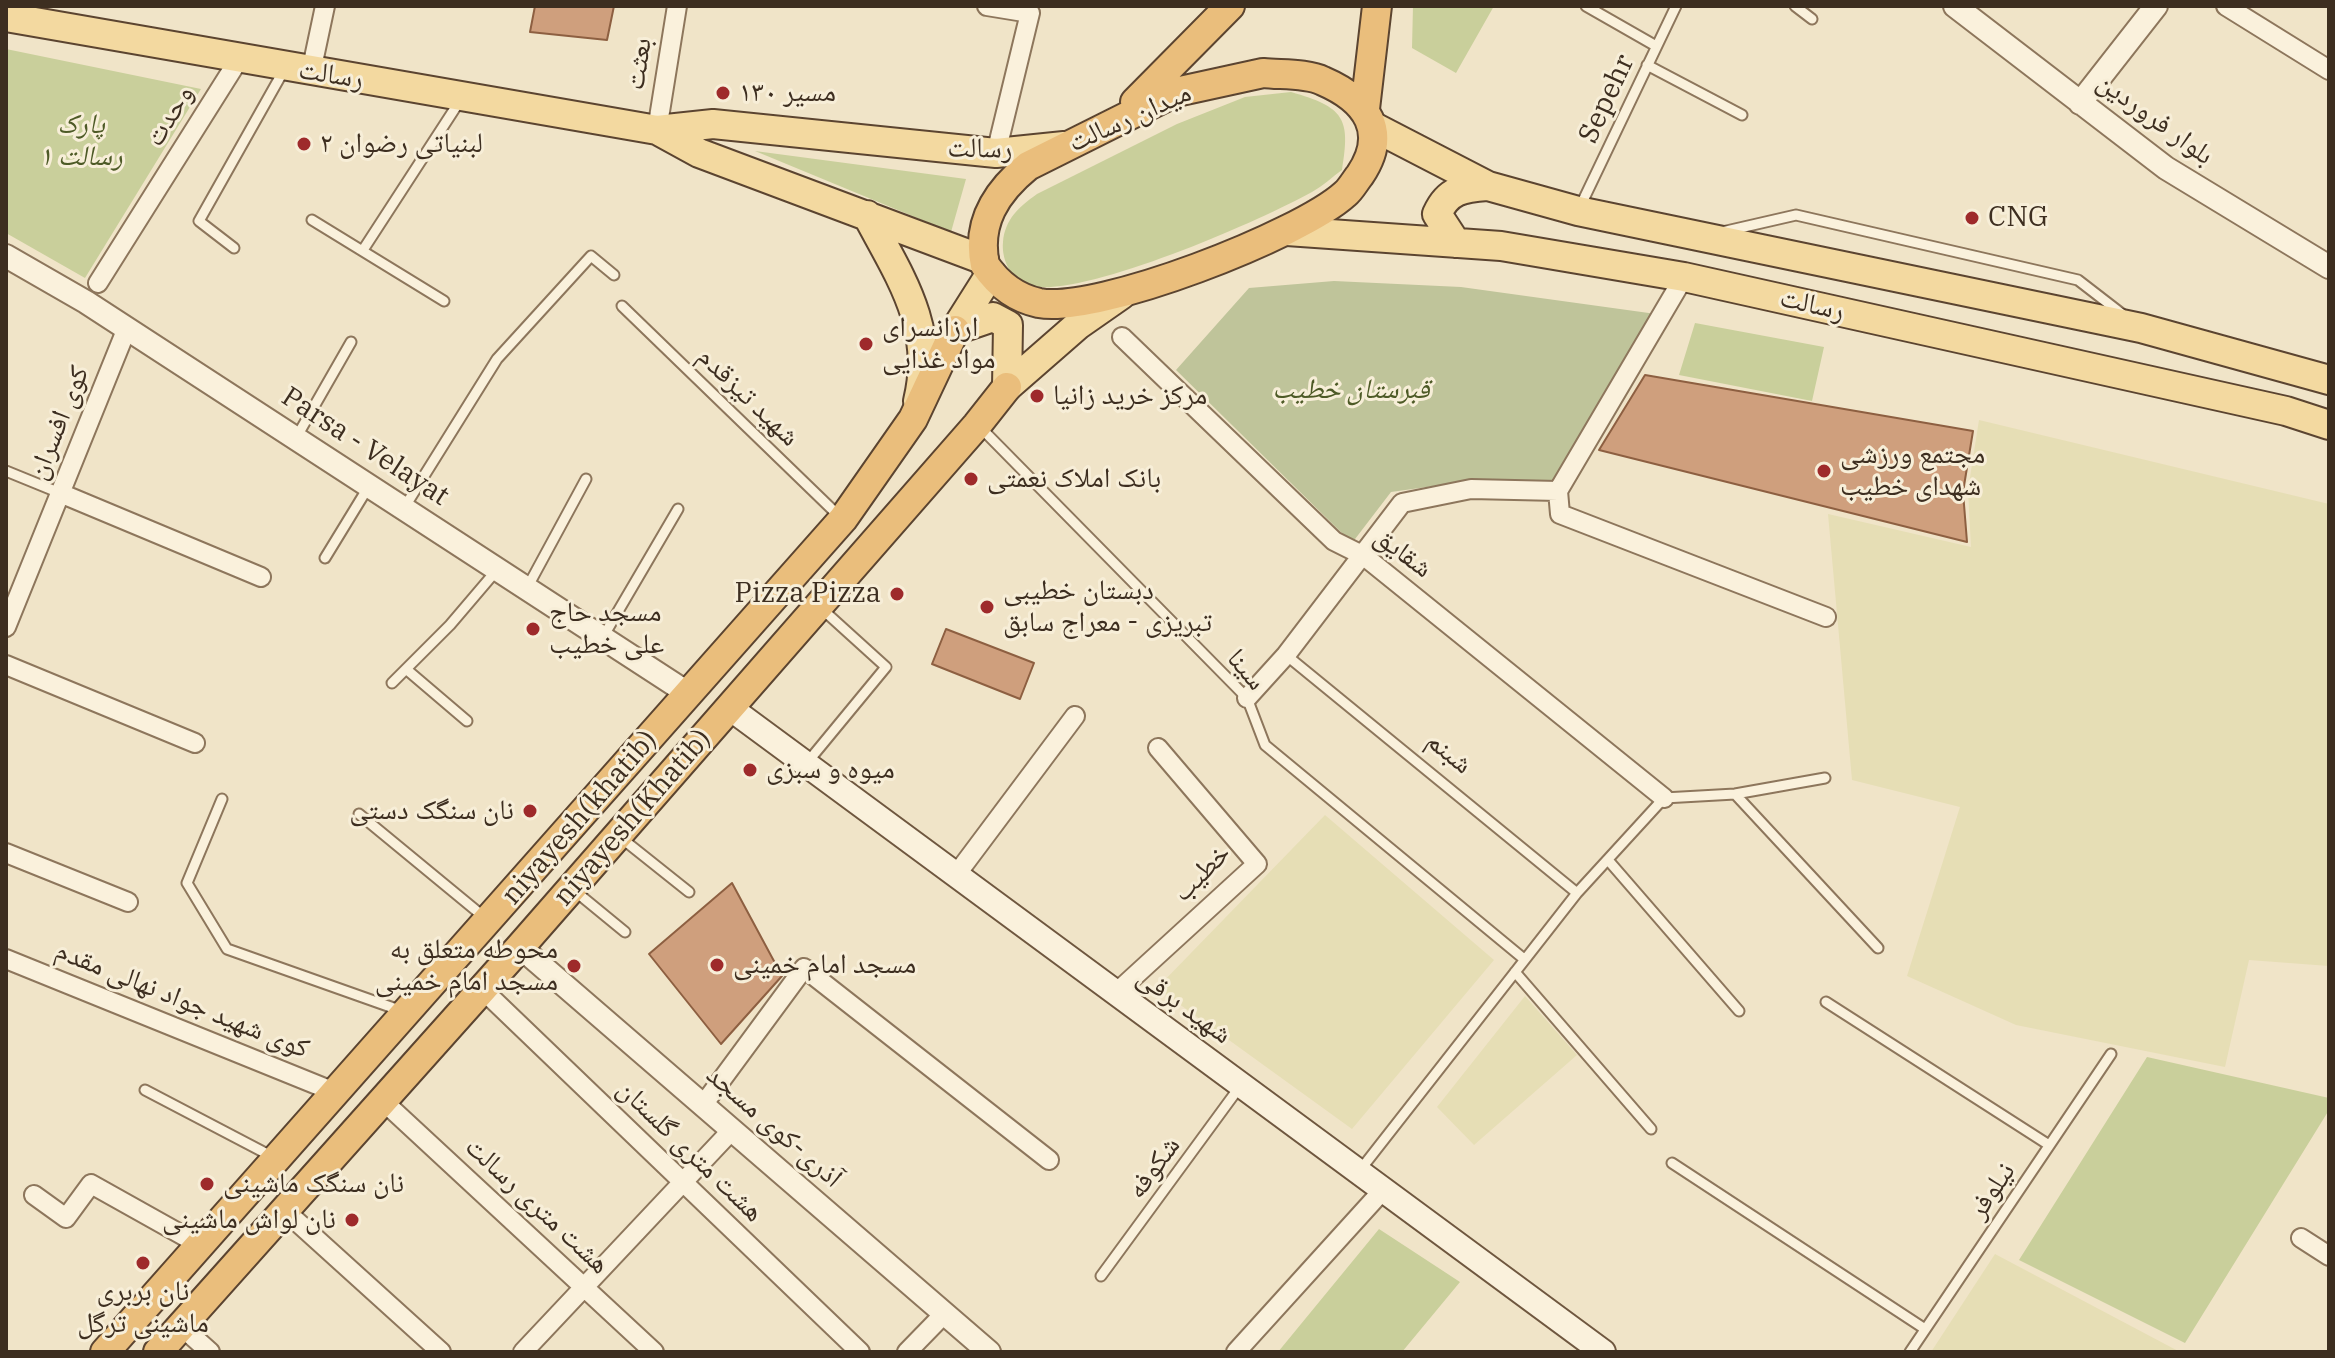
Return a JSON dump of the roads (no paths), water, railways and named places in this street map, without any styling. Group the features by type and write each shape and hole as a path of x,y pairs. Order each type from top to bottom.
{"highway":[{"path":"1111,124 1172,68 1230,6"},
{"path":"988,267 1015,295 1037,303 1062,305 1121,295 1287,231 1346,194 1372,156 1369,118 1377,6"},
{"name":"میدان رسالت","path":"988,267 983,238 993,203 1007,183 1064,146 1176,92 1263,73 1322,80 1369,118"},
{"name":"niyayesh(khatib)","path":"105,1352 409,1013 843,519 913,419 955,330"},
{"name":"niyayesh(Khatib)","path":"158,1352 520,947 819,607 1007,387"}],"main road":[{"name":"رسالت","path":"6,17 657,130 713,124 996,153 1064,146"},
{"name":"رسالت","path":"1369,118 1488,186 1578,211 2141,328 2329,380"},
{"name":"رسالت","path":"657,130 699,153 867,215 988,267"},
{"path":"1456,243 1437,214 1443,200 1459,188 1488,186"},
{"path":"867,215 911,298 924,342 922,383 913,419"},
{"name":"رسالت","path":"1287,231 1501,246 1684,277 2286,411 2329,425"},
{"path":"955,330 988,267"},
{"path":"1007,387 1078,325 1121,295"},
{"path":"955,330 993,317 1008,325 1007,387"},
{"name":"شهید برقی","path":"730,708 1603,1352"}],"street":[{"path":"298,69 325,6"},
{"name":"بعثت","path":"657,130 677,6"},
{"path":"987,6 1031,10 996,153"},
{"name":"بلوار فروردین","path":"1955,6 2166,168 2329,267"},
{"path":"2080,103 2156,6"},
{"path":"2226,6 2329,70"},
{"name":"وحدت","path":"98,283 239,59"},
{"name":"Parsa - Velayat","path":"6,256 127,328 689,694"},
{"path":"1684,277 1558,491 1560,514 1826,617"},
{"name":"کوی افسران","path":"6,627 127,328"},
{"name":"شقایق","path":"1122,337 1334,541 1364,556 1664,798"},
{"path":"1247,698 1286,655 1402,503 1471,489 1558,491"},
{"path":"60,493 261,577"},
{"path":"6,665 195,743"},
{"path":"956,875 1075,716"},
{"name":"خطیب","path":"1116,993 1257,864 1158,748"},
{"path":"6,853 128,902"},
{"name":"آذری-کوی مسجد","path":"520,947 989,1352"},
{"name":"کوی شهید جواد نهالی مقدم","path":"6,959 337,1093"},
{"path":"703,1105 804,968 1049,1160"},
{"name":"هشت متری گلستان","path":"482,989 860,1352"},
{"name":"هشت متری رسالت","path":"382,1100 654,1352"},
{"path":"523,1352 732,1130"},
{"path":"34,1195 66,1218 91,1184 200,1245"},
{"path":"1236,1352 1383,1190"},
{"path":"283,1209 441,1352"},
{"path":"2301,1238 2329,1256"},
{"path":"907,1352 945,1313"},
{"path":"181,1326 210,1352"}],"lane":[{"path":"1586,6 1656,46"},
{"name":"Sepehr","path":"1578,211 1676,6"},
{"path":"1795,6 1812,19"},
{"path":"1647,65 1742,115"},
{"path":"234,248 199,221 298,69"},
{"path":"363,250 463,96"},
{"path":"1698,237 1796,215 2078,280 2141,328"},
{"path":"312,220 444,301"},
{"path":"404,508 497,359 591,256 614,275"},
{"name":"شهید تیزقدم","path":"622,306 843,519"},
{"path":"296,438 351,342"},
{"name":"سینا","path":"977,425 1247,698 1265,745 1524,959"},
{"path":"6,471 60,493"},
{"path":"527,588 586,479"},
{"path":"325,558 369,485"},
{"path":"603,637 678,509"},
{"path":"392,683 498,569"},
{"path":"806,764 886,667 819,607"},
{"name":"شبنم","path":"1286,655 1577,893"},
{"path":"406,669 467,721"},
{"path":"1359,1172 1577,893 1664,798 1735,794 1825,778"},
{"path":"1735,794 1878,948"},
{"path":"222,799 187,883 227,949 409,1013"},
{"path":"359,814 490,921"},
{"path":"617,835 689,892"},
{"path":"1608,860 1739,1011"},
{"path":"571,887 625,932"},
{"path":"1515,972 1651,1129"},
{"path":"1826,1002 2049,1145"},
{"name":"نیلوفر","path":"1910,1352 2111,1054"},
{"name":"شکوفه","path":"1101,1276 1241,1085"},
{"path":"145,1090 278,1159"},
{"path":"1672,1163 1925,1329"}],"place":[{"name":"مسیر ۱۳۰","path":"723,93"},
{"name":"لبنیاتی رضوان ۲","path":"304,144"},
{"name":"CNG","path":"1972,218"},
{"name":"ارزانسرای مواد غذایی","path":"866,344"},
{"name":"مرکز خرید زانیا","path":"1037,396"},
{"name":"مجتمع ورزشی شهدای خطیب","path":"1824,471"},
{"name":"بانک املاک نعمتی","path":"971,479"},
{"name":"Pizza Pizza","path":"897,594"},
{"name":"دبستان خطیبی تبریزی - معراج سابق","path":"987,607"},
{"name":"مسجد حاج علی خطیب","path":"533,629"},
{"name":"میوه و سبزی","path":"750,770"},
{"name":"نان سنگک دستی","path":"530,811"},
{"name":"مسجد امام خمینی","path":"717,965"},
{"name":"محوطه متعلق به مسجد امام خمینی","path":"574,966"},
{"name":"نان سنگک ماشینی","path":"207,1184"},
{"name":"نان لواش ماشینی","path":"352,1220"},
{"name":"نان بربری ماشینی ترگل","path":"143,1263"}],"park label":[{"name":"پارک رسالت ۱","path":"81,141"},
{"name":"قبرستان خطیب","path":"1351,390"}]}
